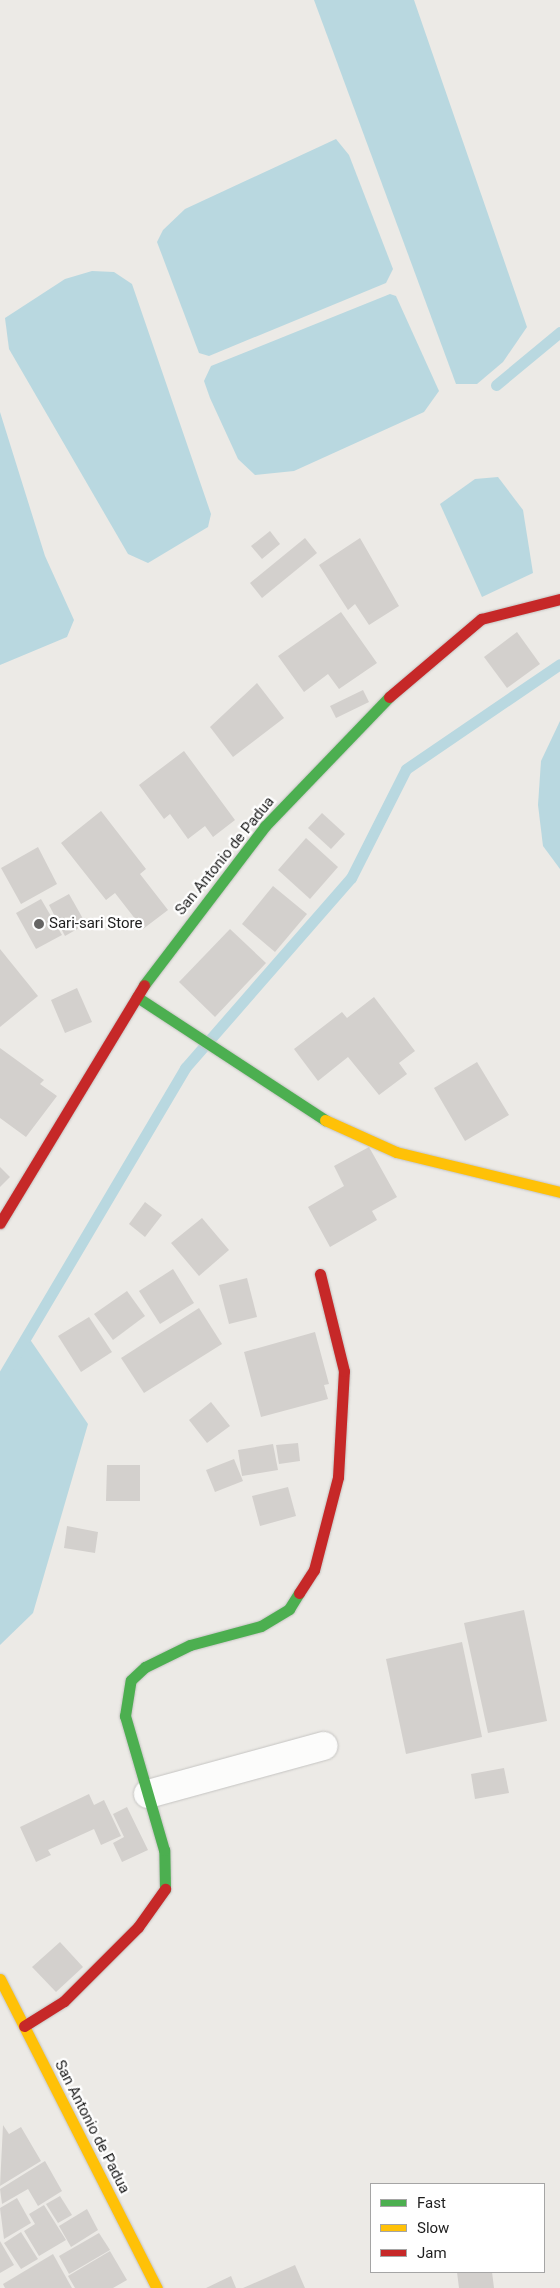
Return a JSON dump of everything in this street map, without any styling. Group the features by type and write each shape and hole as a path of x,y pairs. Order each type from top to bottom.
{"street":[{"name":"San Antonio de Padua","path":"0,1223 158,962 265,826 388,698 481,618 560,599"},
{"path":"138,996 184,1029 332,1125 396,1152 560,1192"},
{"path":"24,2026 64,2001 138,1927 165,1890 164,1850 125,1716 131,1680 145,1667 190,1645 261,1626 289,1609 314,1570 338,1477 344,1371 320,1274"},
{"path":"148,1794 324,1746"},
{"name":"San Antonio de Padua","path":"0,1979 157,2288"}],"water":[{"path":"314,0 414,0 527,327 503,362 477,384 456,384"},
{"path":"336,139 349,155 393,269 386,283 209,356 199,353 157,242 163,230 185,209"},
{"path":"92,271 114,272 132,284 211,514 208,527 148,563 128,554 9,349 5,318 65,279"},
{"path":"390,294 396,296 439,391 424,412 294,471 255,475 238,459 210,398 204,381 211,366"},
{"path":"0,412 45,556 74,620 67,637 0,665"},
{"path":"498,477 523,510 533,573 482,597 440,504 475,479"},
{"path":"560,721 560,869 543,846 538,805 541,761"},
{"path":"29,1338 88,1424 33,1613 0,1645 0,1387"}],"building":[{"path":"270,531 280,544 262,559 251,546"},
{"path":"305,538 317,553 262,598 250,583"},
{"path":"360,538 399,606 369,625 355,604 348,610 319,565"},
{"path":"341,612 377,663 339,689 328,674 304,692 278,656"},
{"path":"517,632 540,664 507,688 484,657"},
{"path":"257,683 284,718 233,757 210,727"},
{"path":"363,690 369,702 336,718 330,706"},
{"path":"184,751 235,820 213,837 205,826 188,839 170,814 164,819 139,785"},
{"path":"101,811 146,869 140,874 168,910 143,929 115,893 106,900 61,843"},
{"path":"322,813 345,834 331,849 308,828"},
{"path":"306,838 338,867 310,899 278,870"},
{"path":"38,847 57,884 21,904 1,868"},
{"path":"273,886 307,914 275,952 242,924"},
{"path":"69,894 86,924 65,936 49,905"},
{"name":"Sari-sari Store","path":"41,899 62,935 36,949 16,913"},
{"path":"230,929 266,963 215,1017 179,982"},
{"path":"0,949 38,996 0,1027"},
{"path":"77,988 92,1022 65,1033 51,1000"},
{"path":"374,997 415,1051 399,1063 407,1074 379,1095 348,1057 318,1081 294,1049 342,1012 347,1018"},
{"path":"0,1048 44,1080 40,1084 57,1096 26,1137 0,1118"},
{"path":"477,1062 509,1115 465,1141 434,1088"},
{"path":"369,1147 397,1197 372,1211 377,1220 330,1247 308,1207 344,1186 334,1166"},
{"path":"0,1167 10,1177 0,1187"},
{"path":"145,1202 162,1215 145,1237 129,1224"},
{"path":"202,1218 229,1250 199,1276 171,1243"},
{"path":"173,1269 194,1303 160,1324 139,1291"},
{"path":"247,1278 257,1317 229,1324 219,1285"},
{"path":"127,1291 145,1316 113,1340 94,1314"},
{"path":"199,1308 222,1344 144,1393 121,1358"},
{"path":"89,1317 112,1352 81,1372 58,1336"},
{"path":"315,1332 329,1384 324,1385 328,1399 261,1417 244,1352"},
{"path":"211,1402 230,1426 207,1443 189,1420"},
{"path":"298,1443 300,1461 279,1464 276,1445"},
{"path":"273,1444 278,1470 242,1476 238,1450"},
{"path":"234,1459 243,1481 215,1492 206,1470"},
{"path":"107,1465 140,1465 140,1501 106,1501"},
{"path":"288,1487 296,1516 260,1526 252,1496"},
{"path":"67,1526 98,1532 95,1553 64,1548"},
{"path":"524,1610 547,1721 488,1733 464,1623"},
{"path":"462,1642 482,1737 406,1754 386,1659"},
{"path":"504,1768 509,1793 475,1799 471,1774"},
{"path":"89,1794 94,1805 104,1800 121,1836 101,1845 94,1829 48,1850 51,1855 36,1862 20,1827"},
{"path":"127,1807 148,1850 122,1862 113,1843 124,1837 113,1814"},
{"path":"60,1942 83,1967 56,1992 32,1967"},
{"path":"3,2125 9,2134 21,2127 41,2161 0,2186"},
{"path":"45,2161 62,2191 38,2206 28,2189 2,2204 0,2189"},
{"path":"60,2196 72,2215 58,2223 46,2204"},
{"path":"17,2198 31,2223 4,2239 0,2208"},
{"path":"44,2205 66,2240 39,2256 24,2231 35,2224 29,2214"},
{"path":"87,2209 98,2230 71,2247 59,2226"},
{"path":"21,2232 38,2259 21,2269 4,2243"},
{"path":"99,2233 110,2250 69,2274 59,2256"},
{"path":"0,2241 14,2265 0,2273"},
{"path":"110,2251 127,2280 113,2288 75,2288 68,2276"},
{"path":"53,2254 72,2288 5,2288 3,2284"},
{"path":"295,2265 305,2288 243,2288"},
{"path":"457,2273 492,2273 494,2288 459,2288"},
{"path":"231,2276 236,2288 206,2288"}],"waterway":[{"path":"496,385 560,332"},
{"path":"0,1381 185,1068 351,878 406,769 560,664"}],"traffic: fast":[{"path":"144,985 265,826 389,697"},
{"path":"137,997 325,1120"},
{"path":"165,1889 164,1850 125,1716 131,1680 145,1667 190,1645 261,1626 289,1609 299,1593"}],"traffic: slow":[{"path":"325,1120 396,1152 560,1192"},
{"path":"0,1979 157,2288"}],"traffic: jam":[{"path":"389,697 481,619 560,599"},
{"path":"0,1223 144,985"},
{"path":"299,1593 314,1570 338,1477 344,1371 320,1274"},
{"path":"24,2026 64,2001 138,1927 165,1889"}],"place":[{"name":"Sari-sari Store","path":"39,924"}]}
